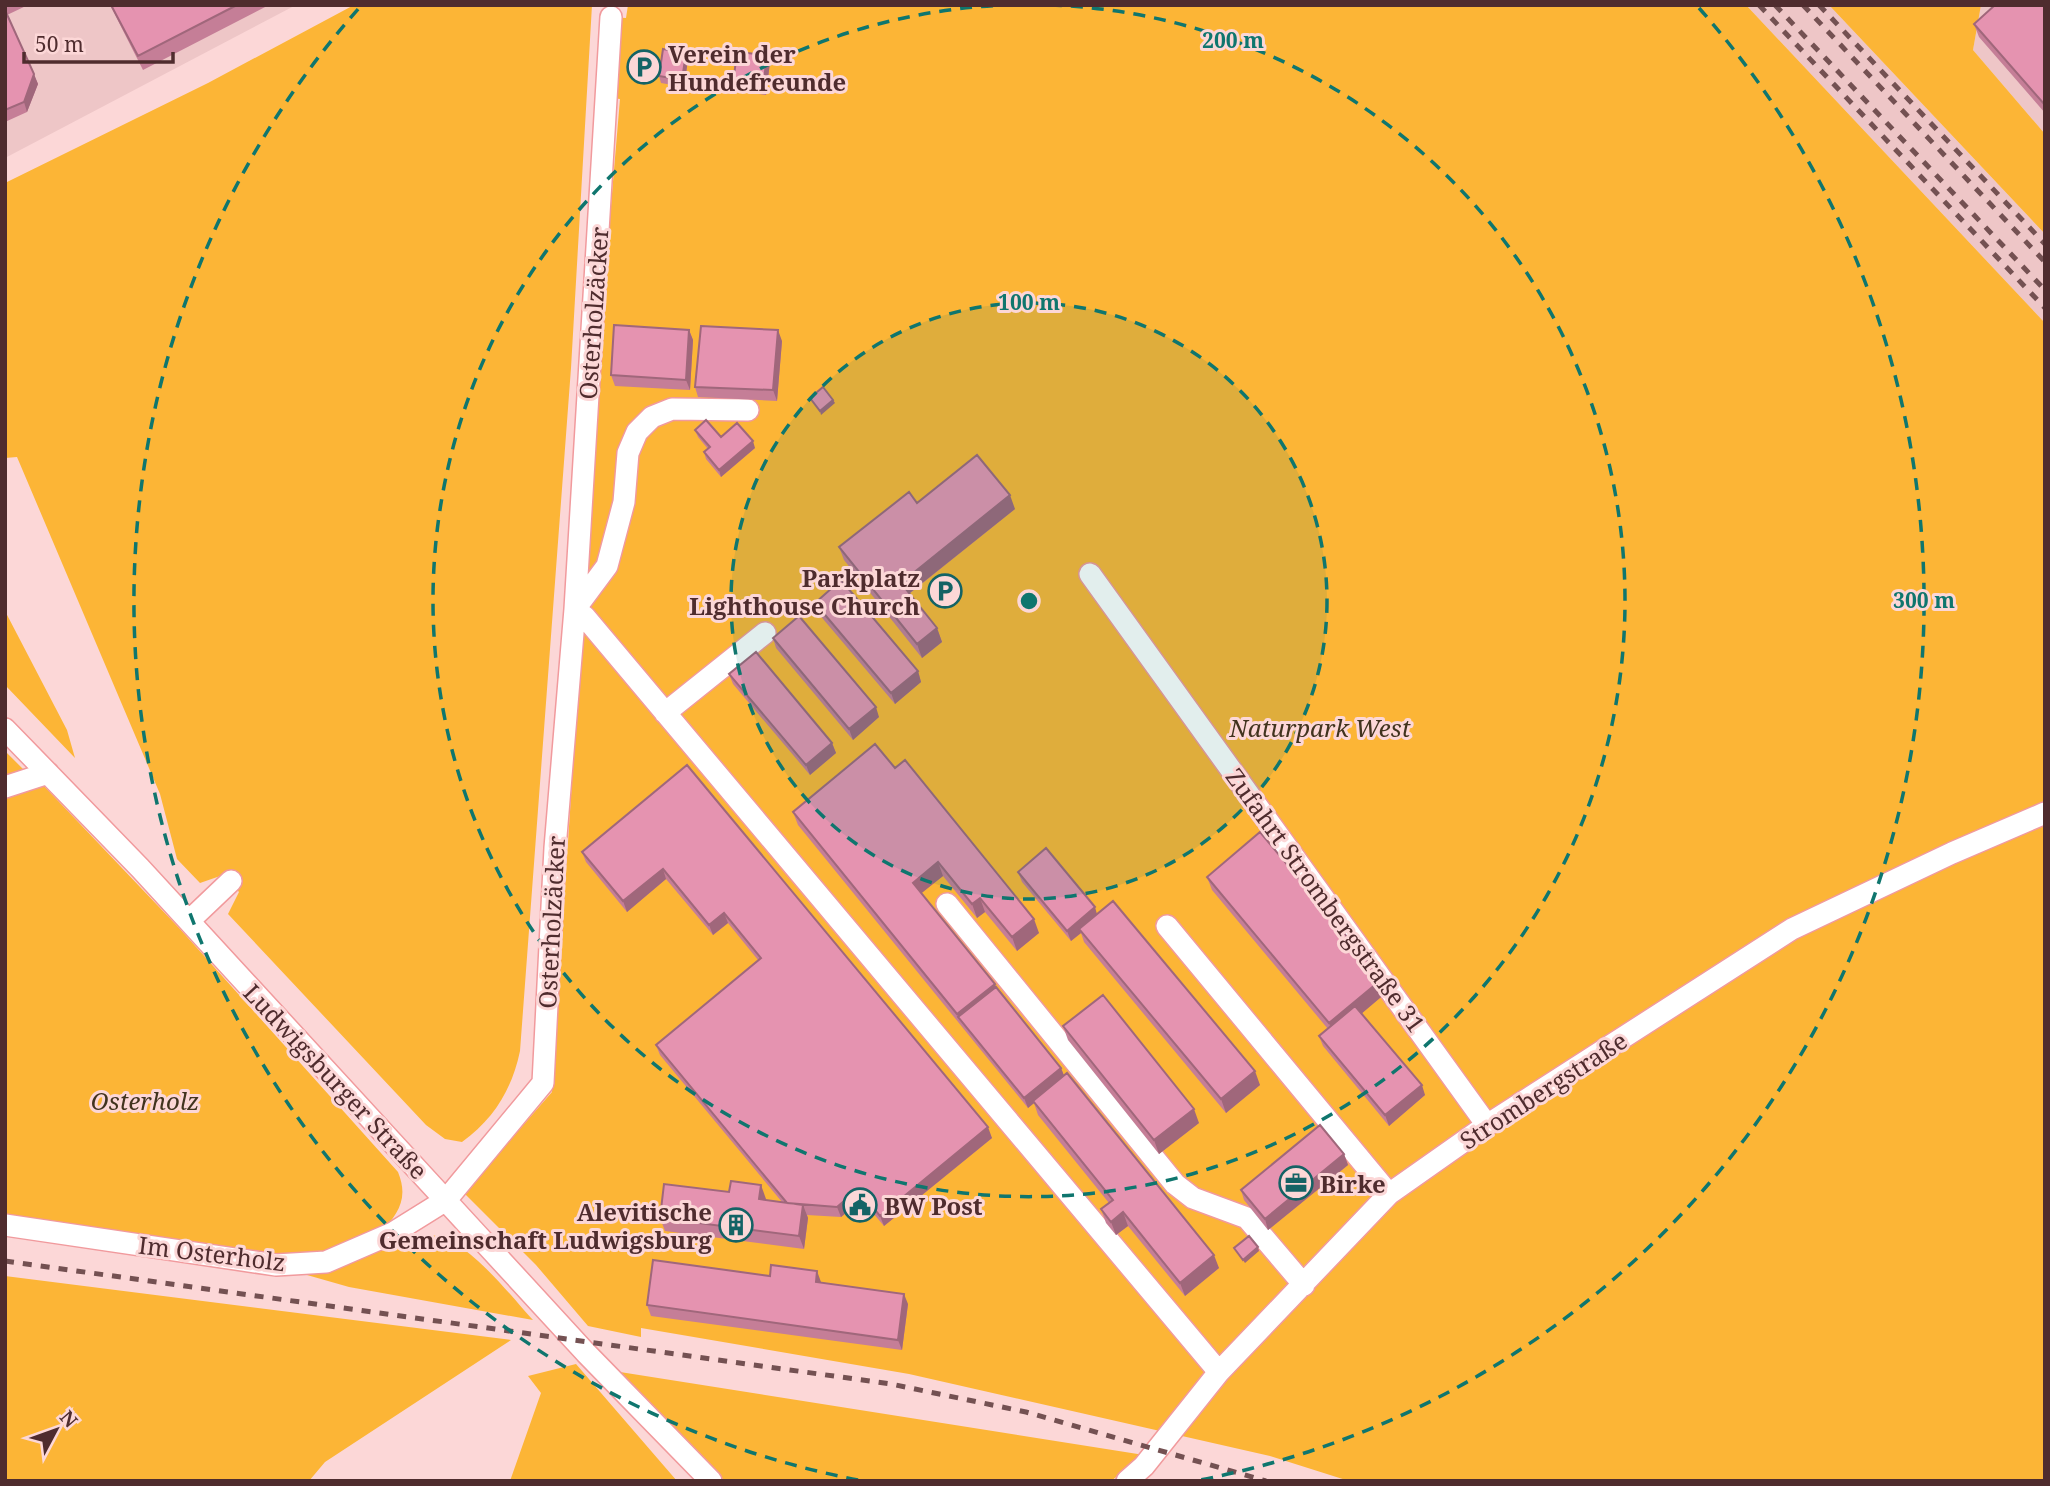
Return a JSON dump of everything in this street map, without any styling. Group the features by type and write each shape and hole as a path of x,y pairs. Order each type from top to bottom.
{"street":[{"name":"Osterholzäcker","path":"446,1200 542,1083 555,848 575,610 611,17"},
{"path":"748,410 672,409 652,417 637,432 628,453 624,502 607,566 575,610 585,617 1219,1372"},
{"name":"Zufahrt Strombergstraße 31","path":"1090,574 1487,1125"},
{"path":"666,713 765,634"},
{"name":"Ludwigsburger Straße","path":"5,729 189,921 586,1353 710,1481"},
{"path":"5,787 48,773"},
{"name":"Strombergstraße","path":"1127,1481 1143,1466 1219,1372 1389,1194 1487,1125 1792,929 1952,853 2045,813"},
{"path":"189,921 231,881"},
{"path":"947,904 1175,1184 1193,1198 1247,1218 1304,1285"},
{"path":"1167,926 1389,1194"},
{"name":"Im Osterholz","path":"5,1225 276,1265 326,1262 393,1233 446,1200"}],"shaded area":[{"path":"5,5 296,5 5,158"},
{"path":"1746,5 1829,5 2045,234 2045,323"},
{"path":"1981,5 2045,5 2045,134 1973,50"}],"green space":[{"path":"354,5 592,5 571,368 520,1051 512,1078 500,1102 483,1123 462,1142 445,1139 426,1125 228,914 239,892 223,875 200,883 177,859 160,794 17,457 5,458 5,183 208,83"},
{"name":"Naturpark West","path":"628,5 1746,5 2045,323 2045,1481 1349,1481 1270,1456 909,1374 641,1328 641,1337 588,1326 536,1265 464,1193 552,1092 602,312 620,99 606,97 611,17 626,18"},
{"path":"1829,5 1981,5 1973,50 2045,134 2045,234"},
{"path":"5,611 67,730 75,758 5,685"},
{"path":"5,751 25,771 5,781"},
{"name":"Osterholz","path":"43,785 180,929 398,1172 402,1190 400,1205 380,1233 395,1250 424,1236 438,1236 453,1242 483,1266 533,1320 349,1287 244,1257 5,1221 5,792"},
{"path":"5,1276 511,1340 325,1462 309,1481 5,1481"},
{"path":"576,1364 677,1481 510,1481 541,1393 528,1376"},
{"path":"601,1369 1144,1455 1111,1481 713,1481"}],"building":[{"path":"111,5 237,5 138,56"},
{"path":"1995,5 2045,5 2045,105 1974,24"},
{"path":"5,10 34,74 24,102 5,110"},
{"path":"663,49 686,53 682,80 659,76"},
{"path":"737,52 767,55 763,88 733,84"},
{"path":"614,325 689,330 686,380 611,375"},
{"path":"701,326 778,330 773,390 695,387"},
{"path":"823,387 833,400 820,411 810,398"},
{"path":"706,420 721,437 737,423 753,441 719,470 704,452 710,447 695,430"},
{"path":"977,455 1010,495 901,583 937,628 917,644 839,547 909,492 917,503"},
{"path":"841,580 918,671 891,693 815,603"},
{"path":"799,616 876,707 849,729 773,638"},
{"path":"756,652 832,743 806,765 729,674"},
{"path":"875,744 895,768 905,760 1034,919 1012,937 980,898 972,904 938,862 913,883 995,984 957,1014 793,812"},
{"path":"687,765 988,1127 880,1216 858,1189 837,1207 787,1203 656,1045 761,958 724,913 709,925 663,869 623,901 582,852"},
{"path":"1260,832 1382,979 1329,1023 1207,877"},
{"path":"1046,848 1095,907 1067,931 1018,872"},
{"path":"1113,901 1255,1071 1221,1099 1079,929"},
{"path":"996,987 1061,1068 1024,1098 958,1017"},
{"path":"1103,995 1194,1109 1154,1140 1063,1026"},
{"path":"1355,1006 1422,1085 1385,1115 1319,1036"},
{"path":"1067,1073 1214,1255 1180,1283 1123,1212 1111,1222 1101,1209 1113,1200 1033,1101"},
{"name":"Birke","path":"1320,1125 1344,1154 1265,1219 1241,1190"},
{"name":"Alevitische Gemeinschaft Ludwigsburg","path":"731,1181 761,1185 759,1199 803,1205 799,1236 660,1218 664,1184 729,1192"},
{"path":"1249,1236 1258,1247 1243,1260 1234,1248"},
{"path":"653,1260 770,1276 771,1265 817,1271 816,1282 904,1294 898,1340 647,1305"}],"railway":[{"path":"1759,5 2045,308"},
{"path":"1775,5 2045,290"},
{"path":"1803,5 2045,262"},
{"path":"1819,5 2045,244"},
{"path":"5,1261 891,1384 1026,1412 1266,1481"}],"place":[{"name":"Verein der Hundefreunde","path":"644,67"},
{"name":"Parkplatz Lighthouse Church","path":"945,591"},
{"name":"Birke","path":"1296,1183"},
{"name":"BW Post","path":"860,1205"},
{"name":"Alevitische Gemeinschaft Ludwigsburg","path":"736,1225"}]}
